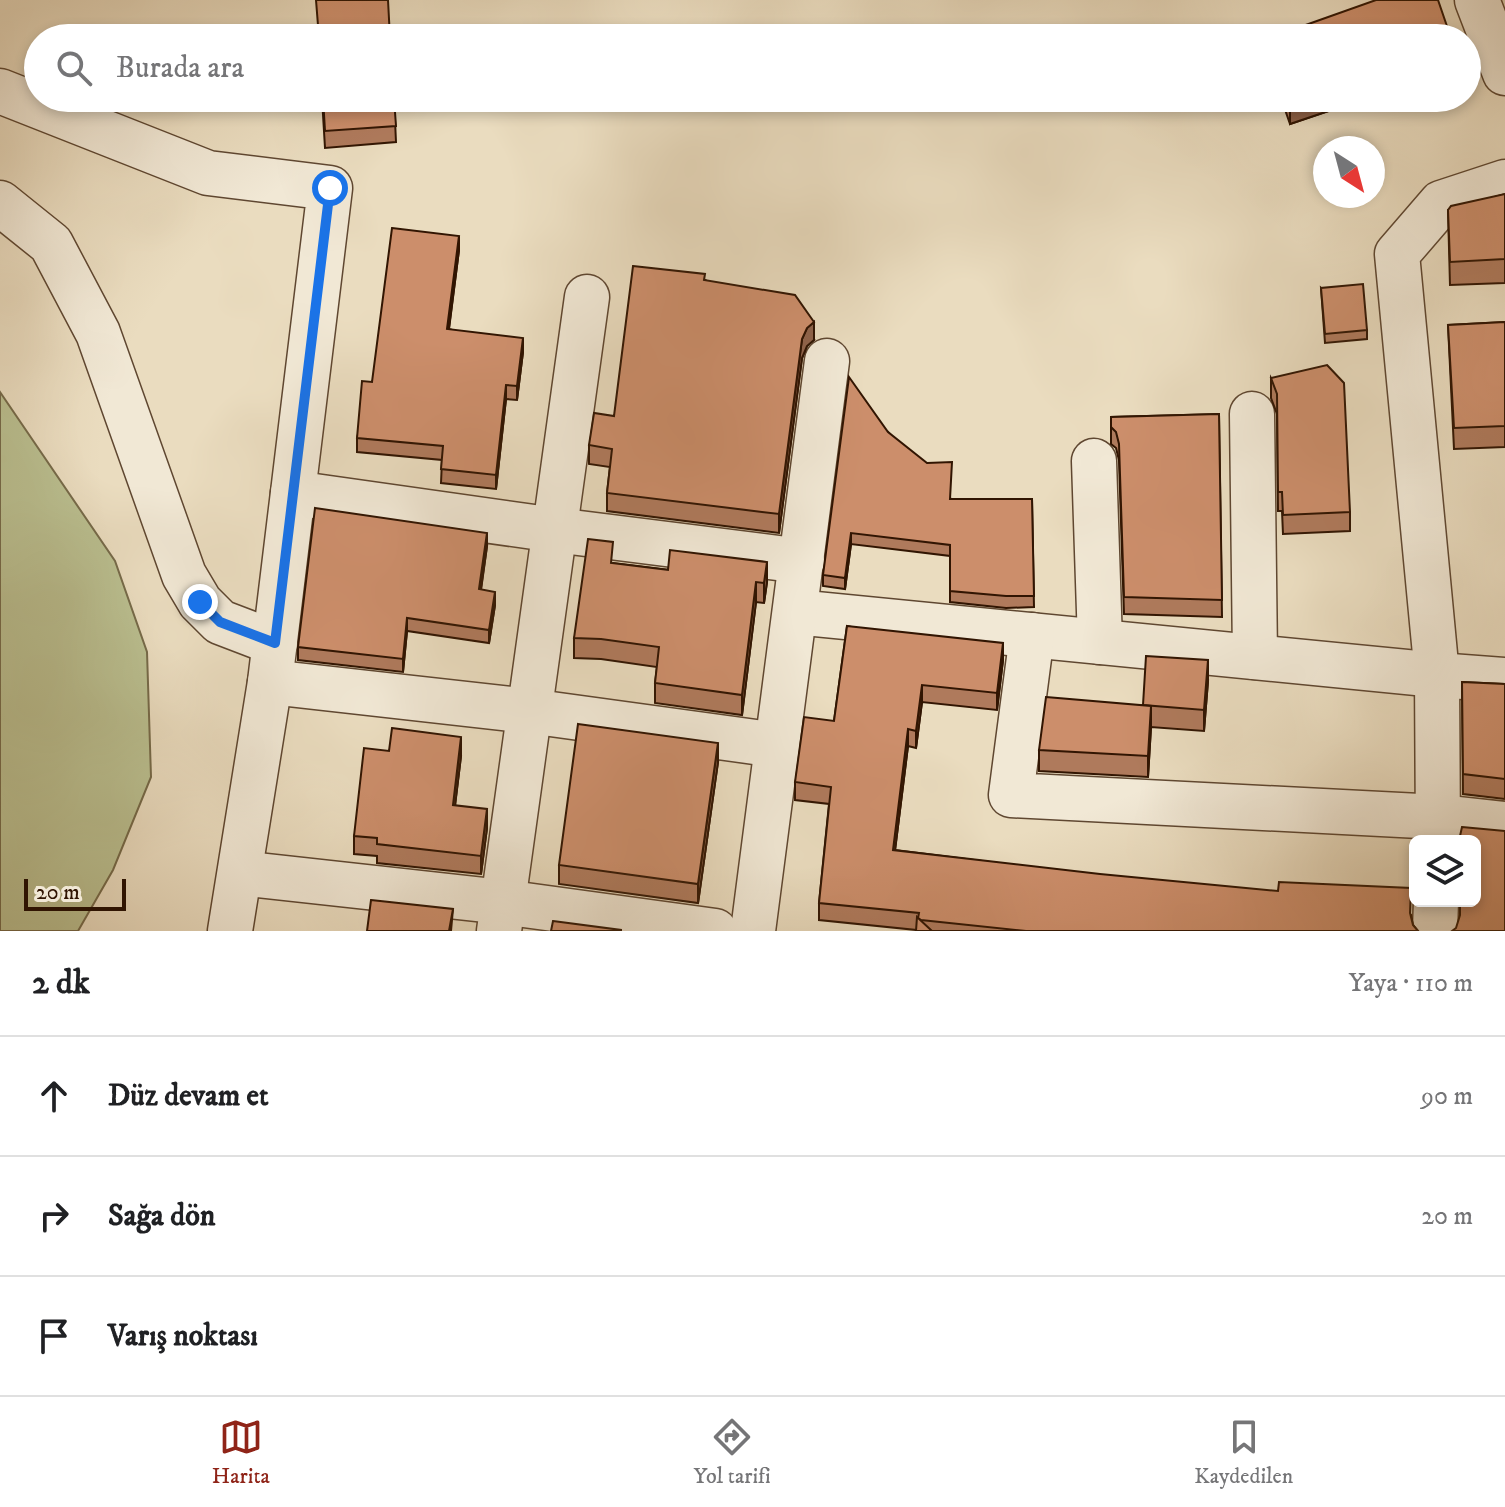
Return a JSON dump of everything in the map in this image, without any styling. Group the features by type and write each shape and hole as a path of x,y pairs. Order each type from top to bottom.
{"street":[{"path":"1477,0 1505,73"},
{"path":"0,91 24,100"},
{"path":"53,112 208,173 330,188 273,663 230,931"},
{"path":"1439,829 1437,675 1397,254 1441,203 1505,182"},
{"path":"0,203 51,244 98,333 184,575 200,602 220,622 273,663 529,711 777,745"},
{"path":"501,917 587,297"},
{"path":"753,931 827,361"},
{"path":"1252,414 1255,657"},
{"path":"1094,461 1100,642"},
{"path":"293,493 802,561"},
{"path":"795,612 1505,680"},
{"path":"1032,635 1011,795 1439,829 1505,824"},
{"path":"240,873 501,917 715,931"},
{"path":"1435,931 1436,907"}],"green space":[{"path":"0,392 115,561 147,652 151,777 113,870 78,931 0,931"}],"building":[{"path":"316,0 388,0 389,24 318,24"},
{"path":"1376,0 1438,0 1446,24 1308,24"},
{"path":"324,112 395,112 396,126 325,131"},
{"path":"1505,194 1505,259 1450,262 1448,210 1451,206"},
{"path":"392,228 459,236 447,329 523,338 517,386 506,385 496,475 441,469 443,446 357,438 362,381 372,382"},
{"path":"633,266 705,274 704,280 795,295 814,322 802,339 779,514 607,493 612,449 589,445 594,413 614,416"},
{"path":"1363,284 1367,330 1325,334 1321,288"},
{"path":"1505,322 1505,426 1454,428 1448,325"},
{"path":"1327,365 1344,383 1350,512 1283,515 1282,492 1278,492 1277,394 1271,378"},
{"path":"849,377 888,432 927,463 952,462 950,499 1032,499 1034,596 950,591 950,545 851,533 845,578 823,575"},
{"path":"1219,414 1222,600 1124,597 1119,444 1111,427 1111,417"},
{"path":"315,508 487,533 479,589 495,592 489,630 407,618 403,659 298,647"},
{"path":"588,539 613,542 611,563 668,570 670,550 767,562 764,583 756,582 742,695 655,683 659,647 574,638"},
{"path":"847,626 1003,643 997,693 922,685 916,731 908,729 893,850 1278,891 1279,882 1409,888 1410,913 1418,931 1026,931 921,920 919,913 819,903 831,787 795,782 804,717 834,721"},
{"path":"1146,656 1208,660 1204,710 1143,705"},
{"path":"1462,682 1505,684 1505,779 1463,774"},
{"path":"1046,697 1151,706 1148,756 1039,750"},
{"path":"578,724 718,743 698,884 559,865"},
{"path":"392,728 461,737 453,805 487,809 481,856 377,844 377,838 354,836 364,748 389,751"},
{"path":"1462,827 1505,831 1505,931 1452,931 1456,928 1460,907 1481,907 1481,835 1460,835"},
{"path":"371,900 453,909 449,931 367,931"},
{"path":"917,917 932,931 916,931"},
{"path":"553,921 621,930 621,931 551,931"}],"route":[{"path":"200,602 220,622 275,643 330,188"}]}
